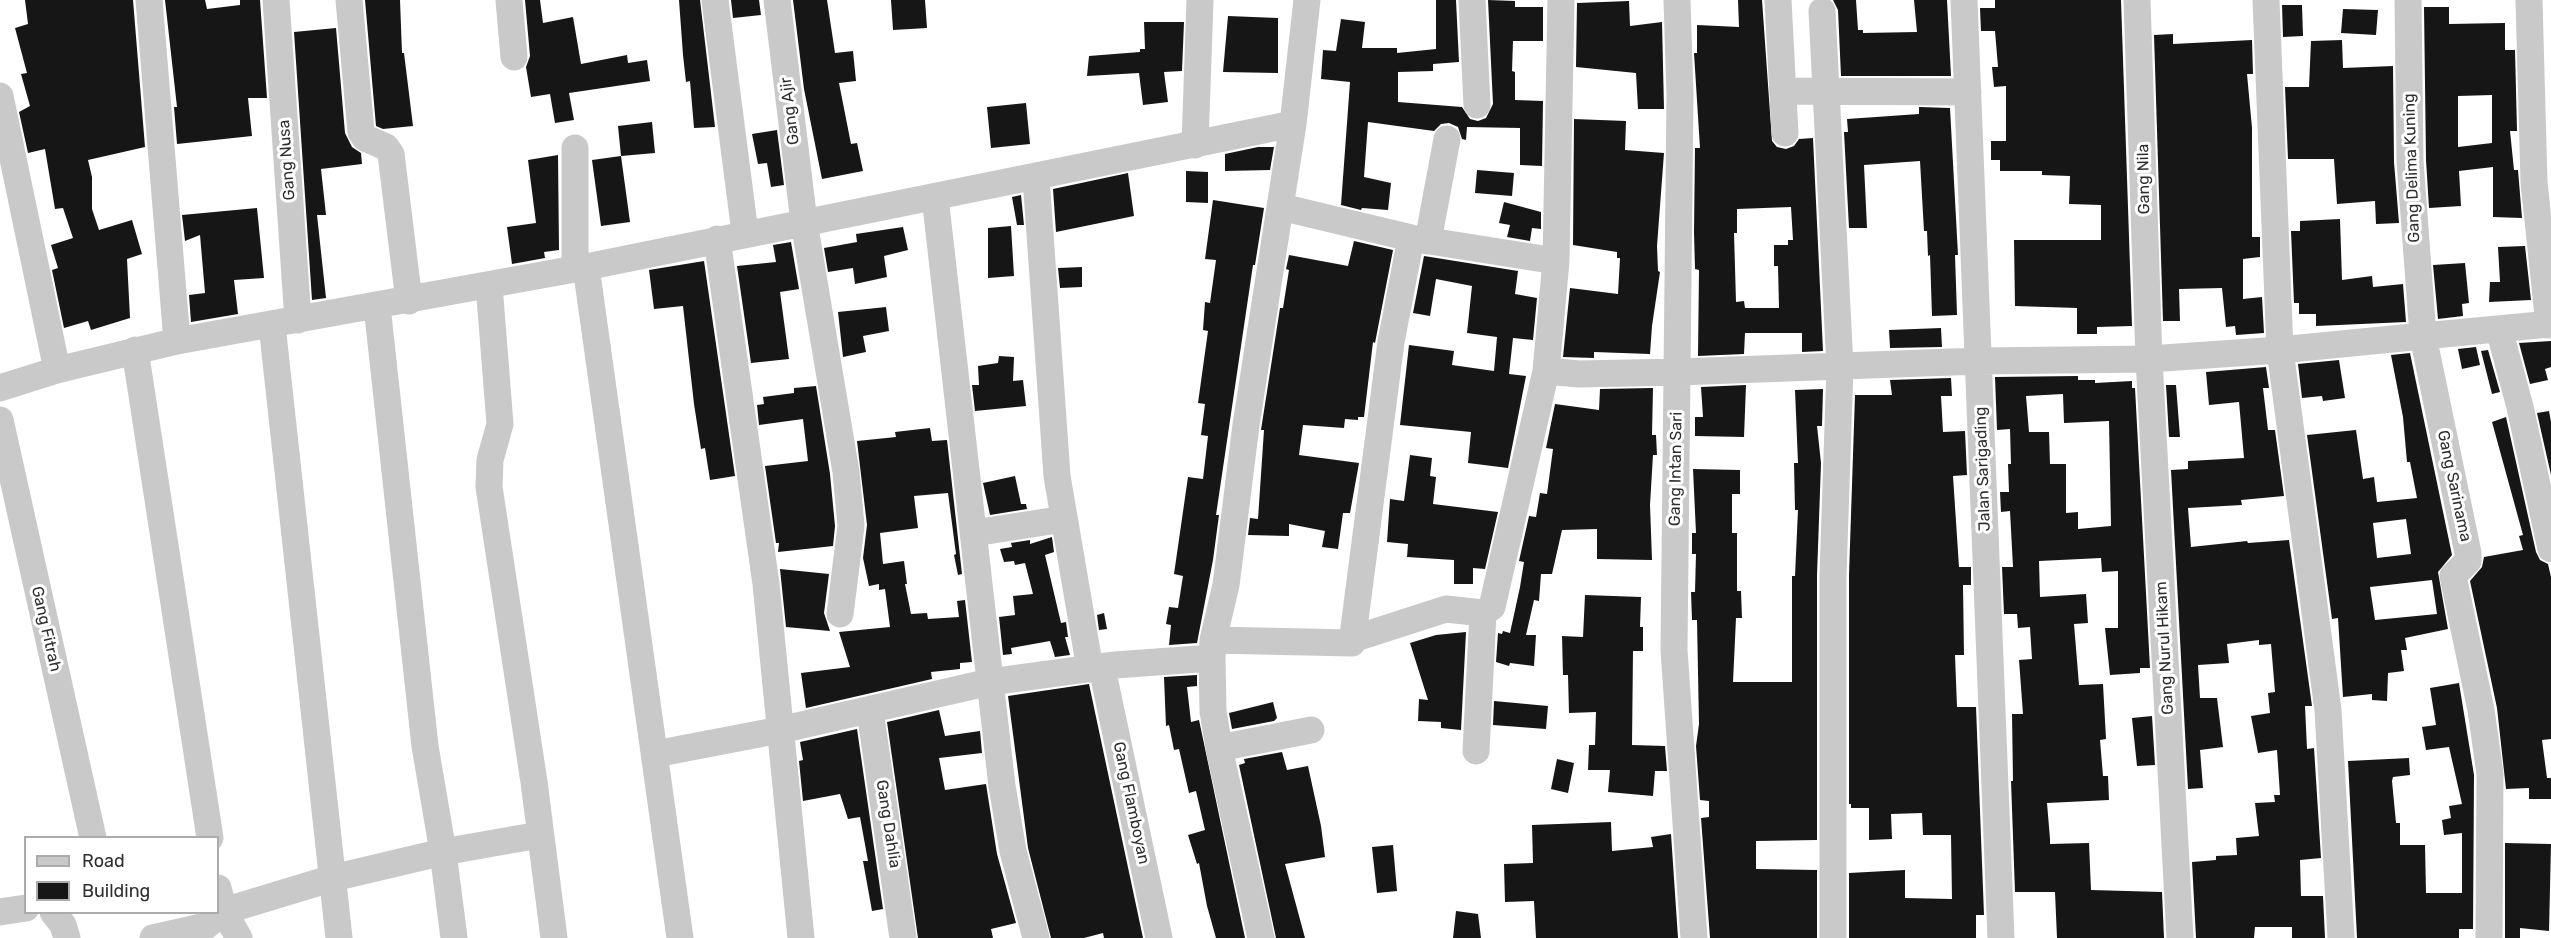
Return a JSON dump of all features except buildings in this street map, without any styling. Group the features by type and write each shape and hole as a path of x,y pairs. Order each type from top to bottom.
{"street":[{"path":"149,0 177,341"},
{"name":"Gang Nusa","path":"276,0 298,320"},
{"path":"350,0 361,132 365,138 386,147 391,154 409,301"},
{"path":"508,0 514,57"},
{"path":"716,0 746,233"},
{"name":"Gang Ajir","path":"777,0 804,222 846,472 850,526 840,614"},
{"path":"1195,145 1200,0"},
{"path":"1261,938 1219,748 1214,711 1212,649 1226,585 1246,425 1293,124 1307,0"},
{"path":"1472,0 1477,105"},
{"path":"656,754 870,711 990,682 1212,649 1352,643 1356,638 1446,609 1483,613 1492,607 1546,371 1556,261 1561,0"},
{"name":"Gang Intan Sari","path":"1677,0 1680,95 1675,672 1694,938"},
{"path":"1778,0 1785,133"},
{"name":"Jalan Sarigading","path":"1964,0 2001,938"},
{"name":"Gang Nila","path":"2138,0 2149,359"},
{"path":"2266,0 2280,350 2328,710 2341,938"},
{"name":"Gang Delima Kuning","path":"2408,0 2412,191 2423,336"},
{"path":"1546,371 1579,374 1979,361 2149,359 2280,350 2550,325 2533,172 2529,0"},
{"path":"1822,11 1840,367 1833,575 1833,938"},
{"path":"1783,92 1968,92"},
{"path":"0,96 57,370"},
{"path":"0,388 57,370 177,341 409,301 580,268 1293,124"},
{"path":"1352,643 1391,342 1446,139"},
{"path":"575,148 580,268 656,754 680,938"},
{"name":"Gang Flamboyan","path":"1036,177 1057,476 1096,668 1159,938"},
{"path":"935,197 1007,821 1036,938"},
{"path":"1281,207 1420,239 1556,261"},
{"path":"717,239 766,584 801,938"},
{"path":"489,285 500,424 490,460 489,487 534,782 554,938"},
{"path":"377,306 425,746 443,852 454,938"},
{"path":"272,325 339,938"},
{"path":"2499,329 2520,407 2551,549"},
{"name":"Gang Sarinama","path":"2423,336 2468,553 2468,561 2453,576 2481,710 2489,764 2489,938"},
{"path":"135,350 210,836"},
{"name":"Gang Nurul Hikam","path":"2149,359 2181,938"},
{"name":"Gang Fitrah","path":"0,420 93,836"},
{"path":"974,533 1064,519"},
{"path":"1476,751 1483,613"},
{"name":"Gang Dahlia","path":"870,711 903,938"},
{"path":"1219,748 1311,730"},
{"path":"239,938 221,900 333,878 443,852 539,835"},
{"path":"0,912 24,908"},
{"path":"55,914 63,925 67,938"},
{"path":"159,937 206,926 213,914"}]}
